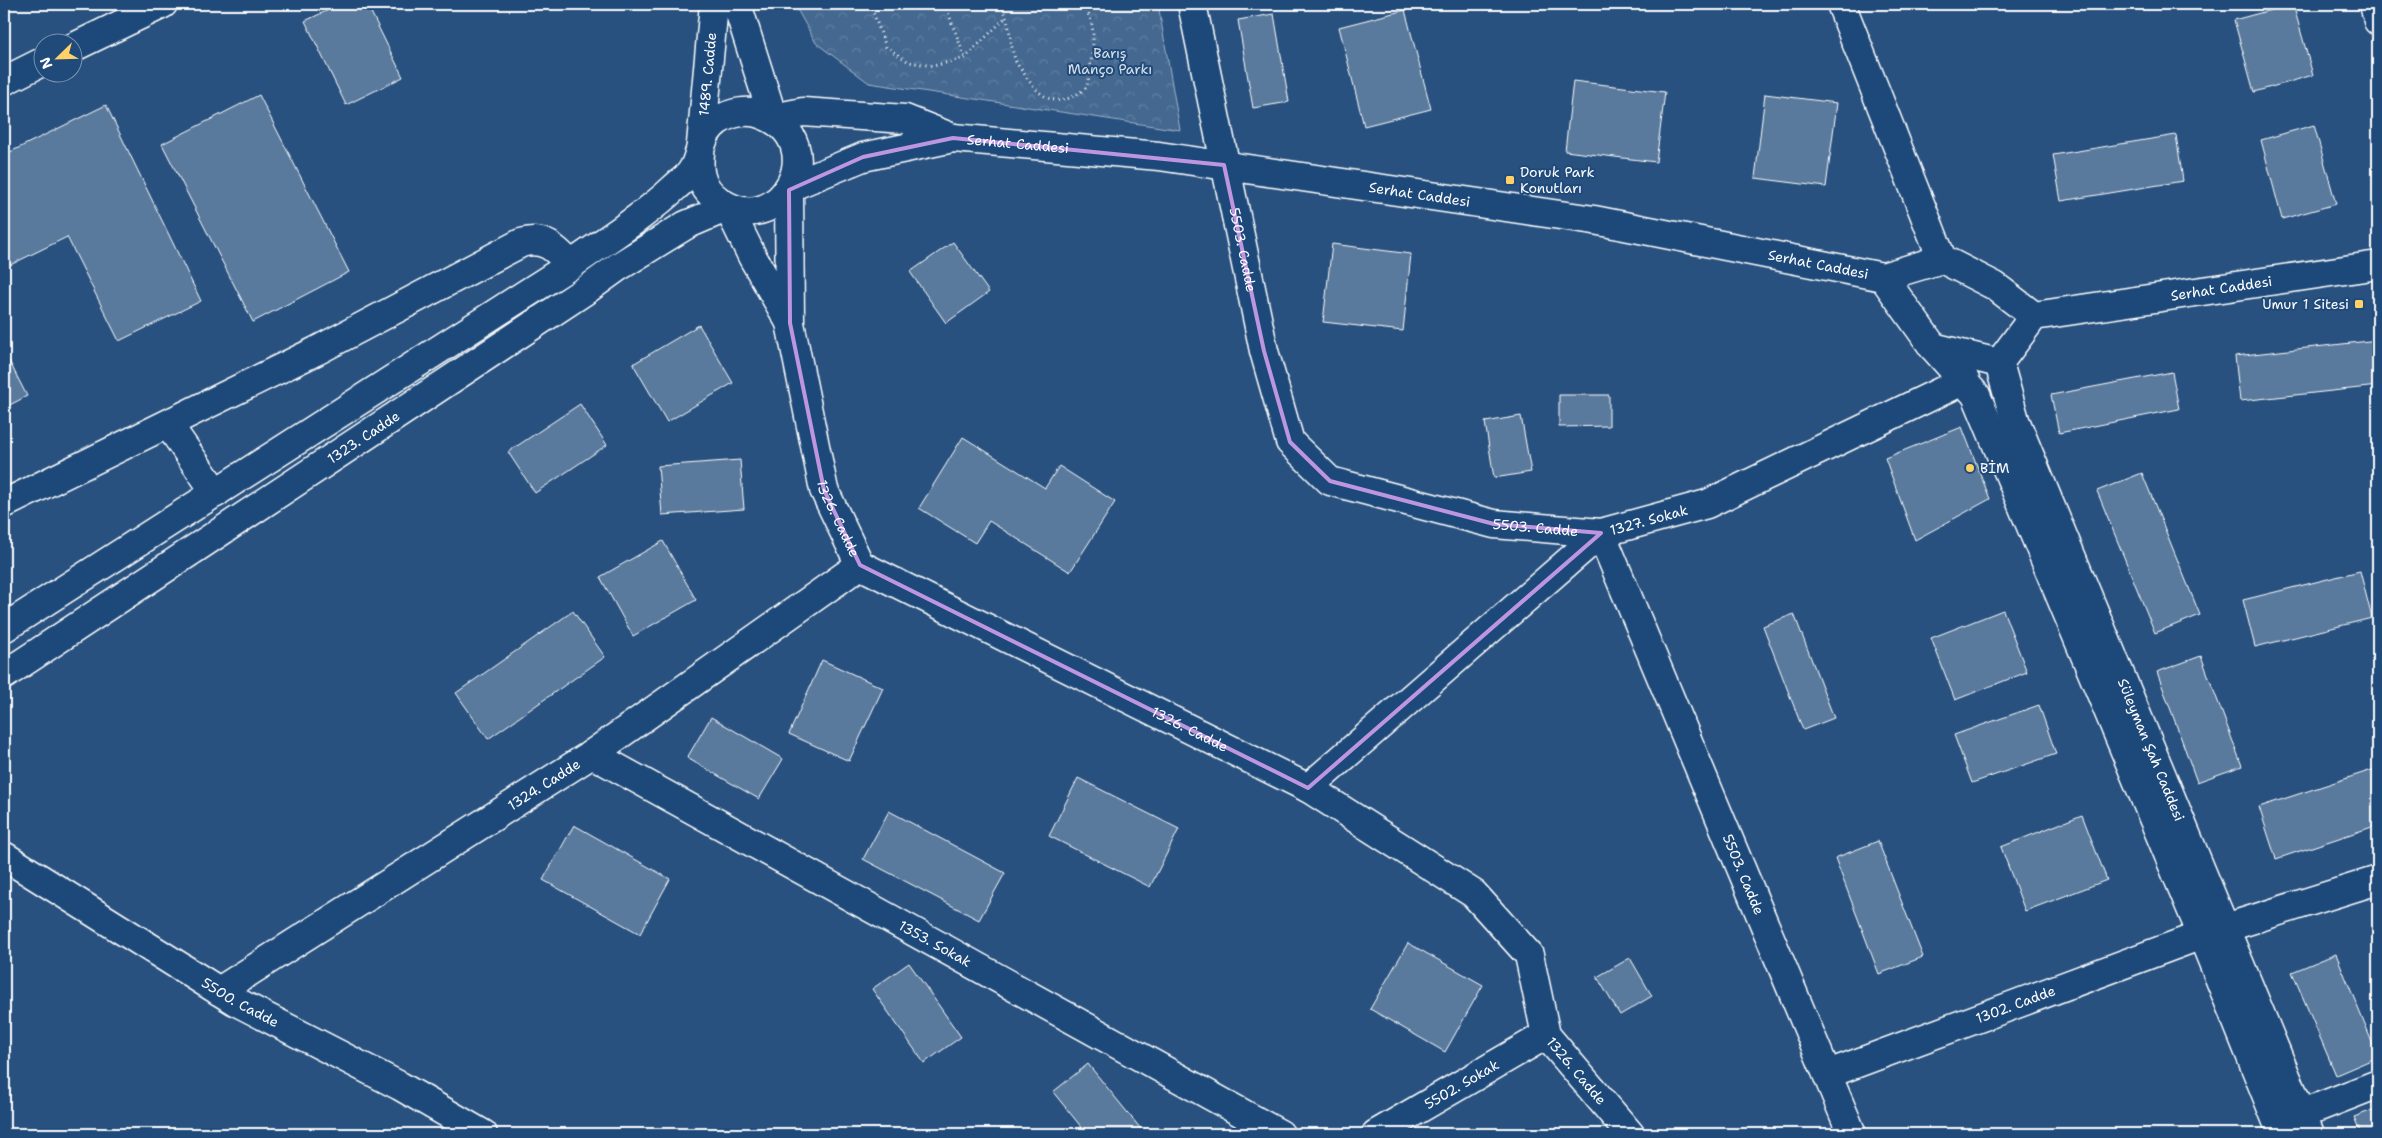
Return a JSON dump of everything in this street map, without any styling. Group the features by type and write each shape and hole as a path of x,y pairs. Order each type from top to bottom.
{"street":[{"path":"82,43 163,4"},
{"name":"1489. Cadde","path":"701,144 714,4"},
{"path":"737,4 772,118"},
{"name":"5503. Cadde","path":"1192,4 1264,351 1290,442 1330,481 1494,524 1601,533 1852,1134"},
{"path":"1841,4 1942,259 1995,286 2034,316 1999,363 1933,347"},
{"path":"2374,4 2378,21"},
{"path":"4,81 32,67"},
{"path":"4,628 571,265 631,223 691,172 701,144 708,131 718,121 730,114 752,112 772,118 786,130 794,144 797,158 796,173 789,189 777,202 762,209 746,211 728,207 711,195 700,177 698,167 701,144"},
{"path":"772,118 803,112 905,119 953,138"},
{"path":"789,189 863,157 953,138"},
{"name":"Serhat Caddesi","path":"953,138 1159,156 1594,220 1882,277 1942,259"},
{"path":"789,189 790,323"},
{"path":"728,207 752,256 790,323"},
{"name":"1323. Cadde","path":"4,675 618,267 686,225 728,207"},
{"path":"4,504 316,351 521,243 538,241 546,243 554,247 571,265"},
{"name":"Serhat Caddesi","path":"2034,316 2378,265"},
{"name":"Serhat Caddesi","path":"1882,277 1933,347 1970,388"},
{"name":"1326. Cadde","path":"790,323 824,490 860,565 1308,788 1474,894 1529,955 1546,1035 1630,1134"},
{"name":"Süleyman Şah Caddesi","path":"1999,363 2015,420 2214,931 2282,1134"},
{"name":"1327. Sokak","path":"1308,788 1601,533 1707,504 1970,388"},
{"name":"Süleyman Şah Caddesi","path":"1970,388 2214,931 2306,1124"},
{"path":"168,424 216,493"},
{"name":"1324. Cadde","path":"219,991 592,754 860,565"},
{"name":"1353. Sokak","path":"592,754 1280,1134"},
{"name":"5500. Cadde","path":"4,856 219,991 400,1086 483,1134"},
{"name":"1302. Cadde","path":"1828,1074 2214,931 2378,880"},
{"name":"5502. Sokak","path":"1376,1134 1546,1035"},
{"path":"2306,1124 2378,1084"}],"path":[{"path":"771,9 777,4"},
{"path":"870,4 886,47 909,62 933,66 965,58 1007,16"},
{"path":"945,4 965,58"},
{"path":"999,4 1007,16 1016,62 1037,93 1060,101 1077,95 1087,87 1094,31 1081,4"}],"highlighted area":[{"path":"953,138 1224,165 1264,351 1290,442 1330,481 1494,524 1601,533 1308,788 860,565 824,490 790,323 789,190 863,157"}],"green space":[{"name":"Barış Manço Parkı","path":"794,4 1158,4 1180,130 869,83 816,43"}],"building":[{"path":"341,4 367,4 403,77 346,105 305,21"},
{"path":"2293,4 2313,75 2254,92 2234,20"},
{"path":"1405,10 1431,109 1364,126 1339,27"},
{"path":"1274,14 1289,102 1253,108 1238,20"},
{"path":"1573,81 1665,92 1656,162 1565,151"},
{"path":"1765,94 1837,103 1826,187 1755,178"},
{"path":"259,95 349,272 253,322 162,144"},
{"path":"106,105 201,301 119,341 67,237 4,268 4,155"},
{"path":"2314,125 2336,204 2282,219 2261,140"},
{"path":"2176,135 2183,181 2061,201 2053,155"},
{"path":"953,242 989,292 946,323 910,272"},
{"path":"1332,244 1411,254 1403,331 1323,322"},
{"path":"699,325 733,383 667,422 633,364"},
{"path":"2378,340 2378,386 2240,401 2235,356"},
{"path":"4,351 27,396 4,408"},
{"path":"2172,372 2179,409 2059,433 2051,395"},
{"path":"1559,395 1609,395 1609,426 1559,427"},
{"path":"580,404 607,445 535,493 508,452"},
{"path":"1521,416 1531,472 1494,478 1485,422"},
{"path":"1962,427 1990,499 1915,540 1885,458"},
{"path":"963,437 1045,488 1059,466 1115,502 1070,572 989,521 975,543 919,508"},
{"path":"740,460 744,509 662,515 658,466"},
{"path":"2142,473 2200,615 2155,633 2097,491"},
{"path":"663,541 696,600 633,636 600,577"},
{"path":"2360,571 2372,618 2255,647 2243,600"},
{"path":"2003,610 2027,672 1955,700 1931,638"},
{"path":"573,611 605,657 488,739 456,693"},
{"path":"1794,614 1834,718 1803,730 1763,626"},
{"path":"2201,656 2242,766 2197,782 2157,672"},
{"path":"822,660 883,688 849,761 789,734"},
{"path":"2039,705 2056,754 1972,783 1954,735"},
{"path":"711,717 783,759 759,799 687,758"},
{"path":"2378,768 2378,825 2276,859 2259,807"},
{"path":"1078,778 1179,829 1150,887 1049,836"},
{"path":"889,811 1005,873 979,920 863,859"},
{"path":"2082,815 2107,880 2025,911 2001,847"},
{"path":"574,825 670,879 640,934 543,880"},
{"path":"1878,841 1923,957 1879,974 1835,858"},
{"path":"1408,943 1483,985 1445,1052 1370,1009"},
{"path":"2336,954 2378,1057 2336,1075 2292,972"},
{"path":"1630,958 1652,996 1620,1015 1597,977"},
{"path":"909,963 961,1037 924,1063 872,989"},
{"path":"1088,1064 1145,1134 1087,1134 1053,1092"},
{"path":"2378,1108 2378,1134 2361,1134 2354,1117"}],"place":[{"name":"Doruk Park Konutları","path":"1510,180"},
{"name":"Umur 1 Sitesi","path":"2359,304"},
{"name":"BİM","path":"1970,468"}]}
